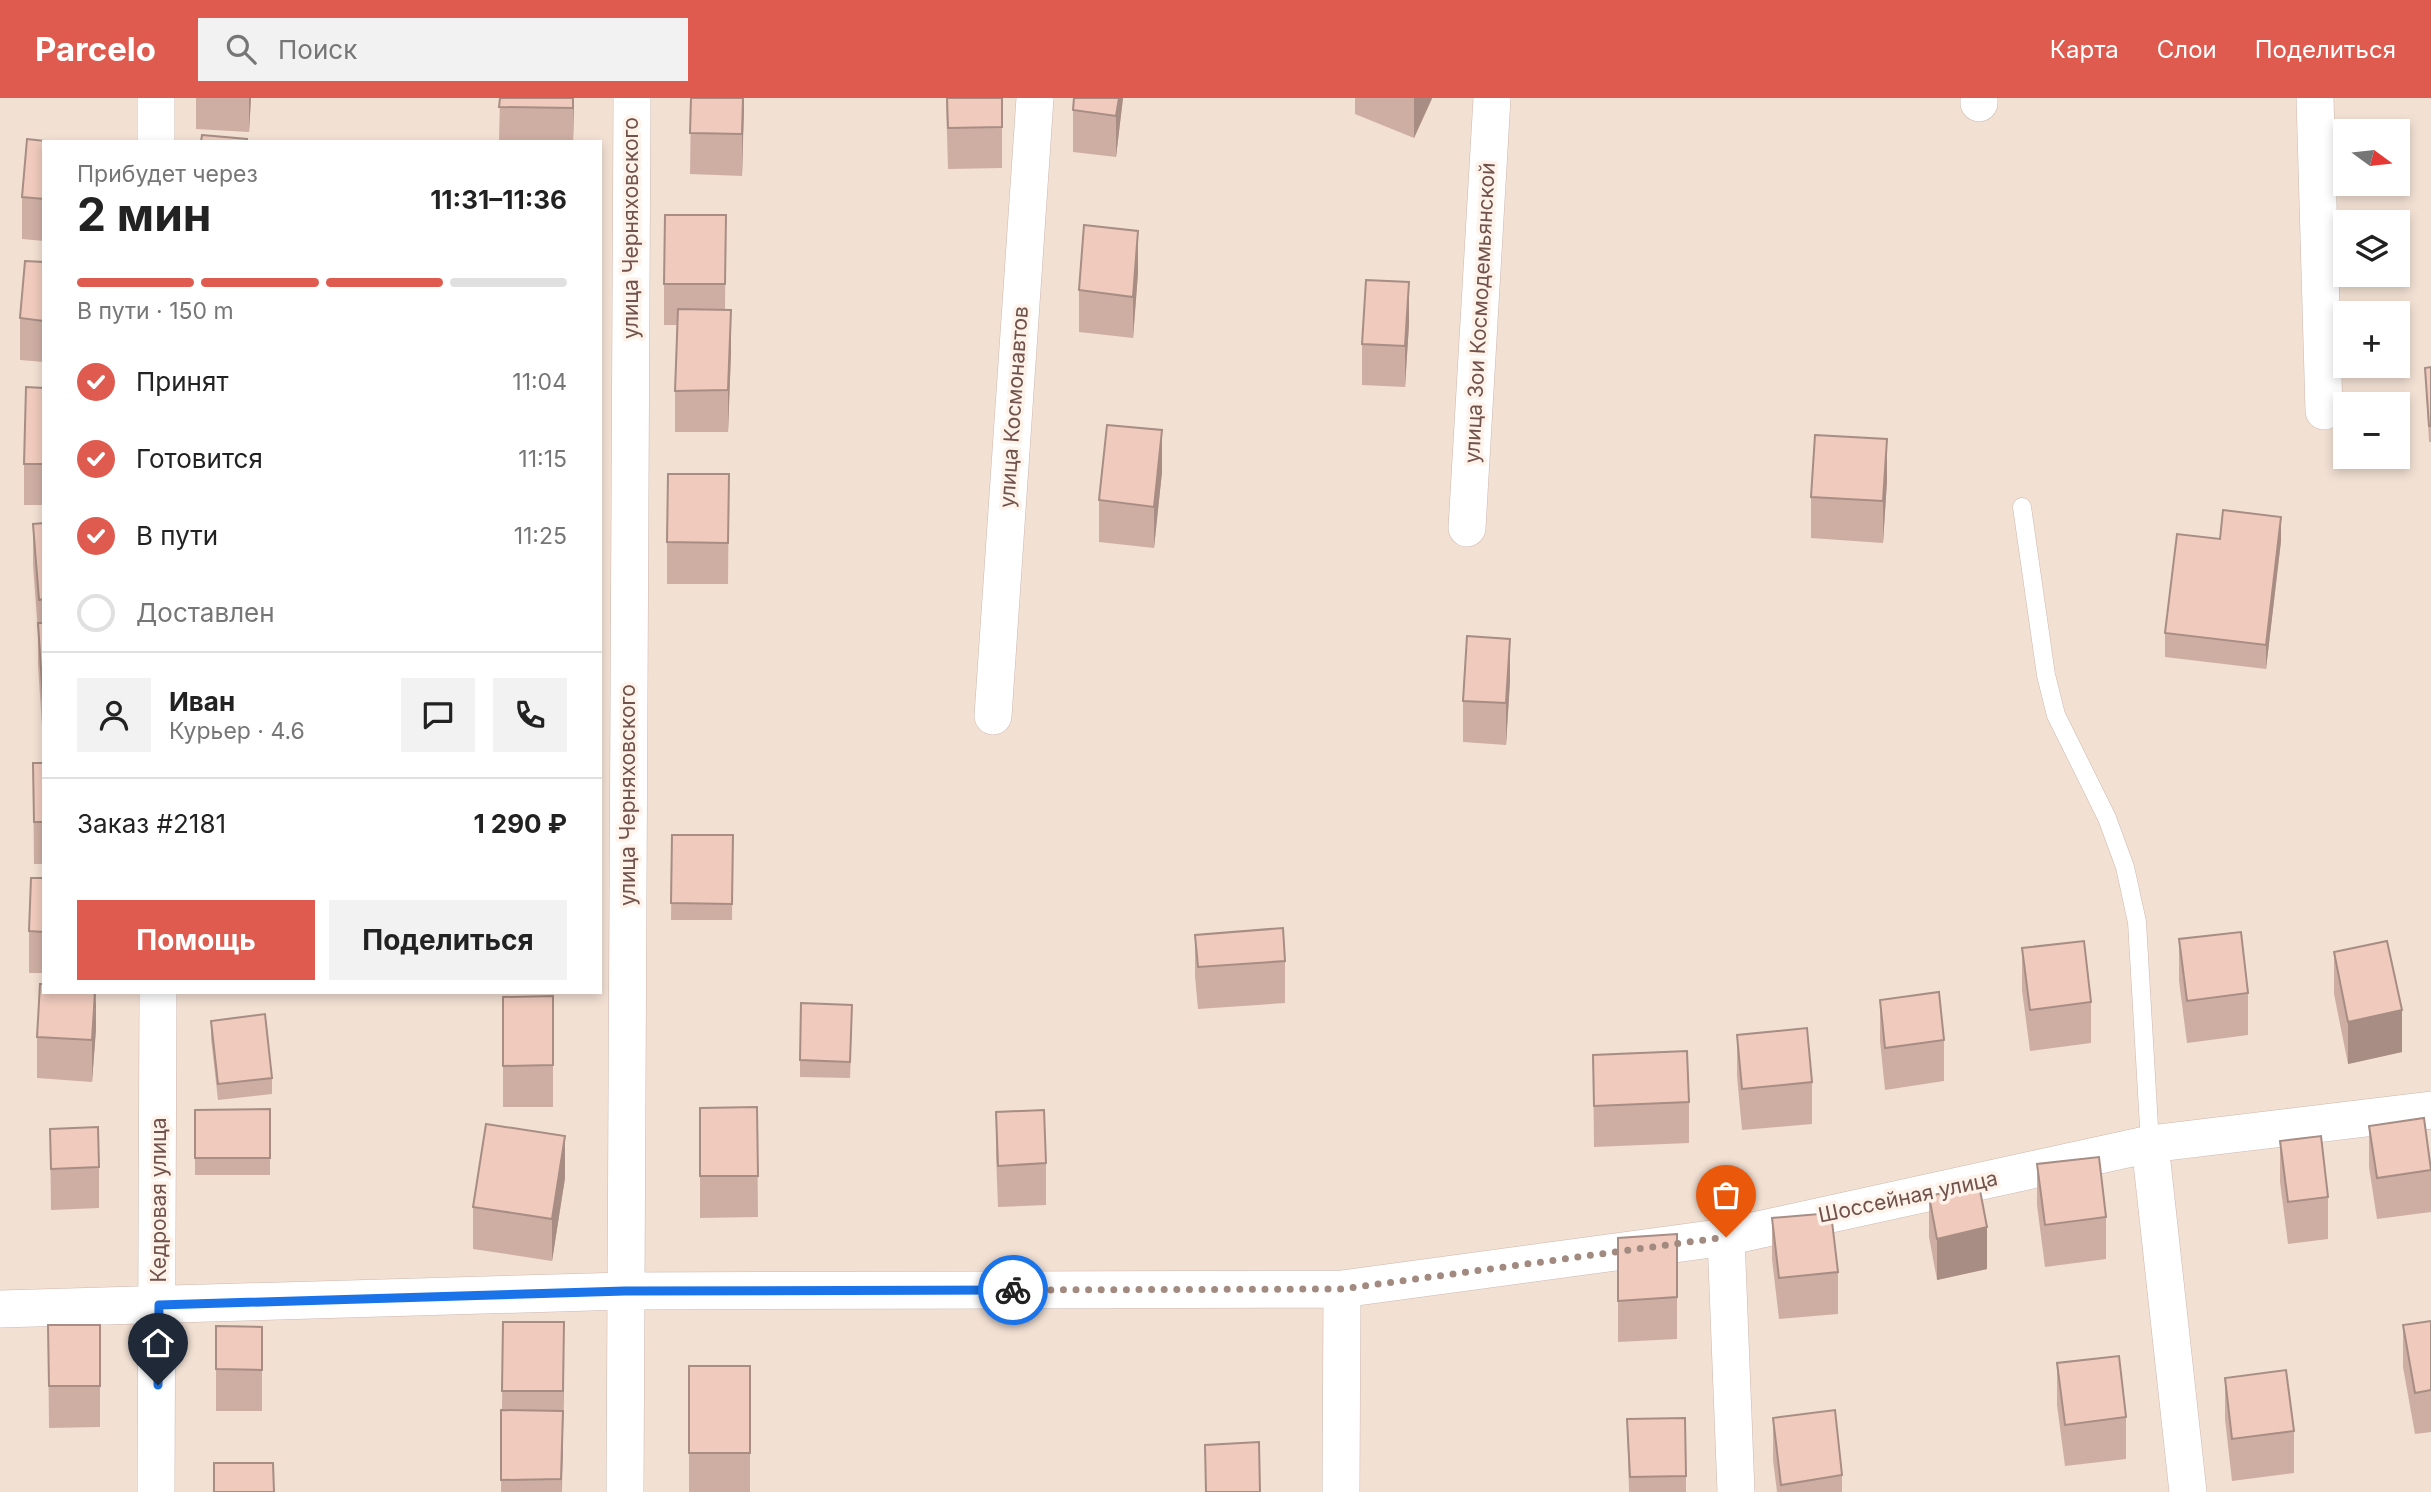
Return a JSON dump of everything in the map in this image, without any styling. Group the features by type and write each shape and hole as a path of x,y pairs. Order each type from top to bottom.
{"street":[{"path":"156,98 156,140"},
{"name":"улица Черняховского","path":"625,1492 632,98"},
{"name":"улица Космонавтов","path":"993,716 1035,98"},
{"name":"улица Зои Космодемьянской","path":"1467,528 1492,98"},
{"path":"2315,98 2324,411"},
{"name":"Кедровая улица","path":"156,1492 159,1305 158,994"},
{"name":"Шоссейная улица","path":"0,1308 625,1291 1342,1289 1726,1237 2150,1144 2431,1110"},
{"path":"2150,1144 2188,1492"},
{"path":"1726,1237 1736,1492"},
{"path":"1341,1492 1342,1289"}],"lane":[{"path":"2022,507 2044,664 2056,715 2107,818 2125,867 2137,922 2150,1144"}],"shaded area":[{"path":"0,98 2431,98 2431,1492 0,1492"}],"building":[{"path":"500,98 573,98 573,108 499,107"},
{"path":"691,98 743,98 742,134 690,133"},
{"path":"947,98 1002,98 1002,127 948,128"},
{"path":"1074,98 1119,98 1116,116 1073,110"},
{"path":"202,135 247,139 247,140 201,140"},
{"path":"27,139 42,141 42,199 22,197"},
{"path":"665,215 726,215 725,284 664,284"},
{"path":"1084,225 1138,231 1133,297 1079,290"},
{"path":"25,261 42,262 42,321 20,318"},
{"path":"1366,280 1409,282 1405,346 1362,344"},
{"path":"678,309 731,310 728,390 675,391"},
{"path":"2431,367 2431,426 2429,426 2425,368"},
{"path":"26,387 42,388 42,464 24,464"},
{"path":"1107,425 1162,430 1154,507 1099,500"},
{"path":"1815,435 1887,439 1883,501 1811,497"},
{"path":"668,474 729,474 728,543 667,542"},
{"path":"2223,510 2281,517 2266,645 2165,633 2177,534 2220,539"},
{"path":"42,523 42,599 39,600 33,524"},
{"path":"38,623 42,623 42,685"},
{"path":"1467,636 1510,639 1506,703 1463,701"},
{"path":"33,763 42,763 42,822 34,822"},
{"path":"672,835 733,835 732,904 671,903"},
{"path":"31,878 42,878 42,932 29,931"},
{"path":"1283,928 1285,961 1198,967 1195,935"},
{"path":"2241,932 2248,993 2187,1001 2179,939"},
{"path":"2084,941 2091,1002 2030,1010 2022,948"},
{"path":"2387,941 2402,1010 2348,1022 2334,952"},
{"path":"40,984 42,994 95,994 92,1040 37,1037"},
{"path":"1939,992 1944,1040 1885,1048 1880,1000"},
{"path":"553,996 553,1065 503,1066 503,997"},
{"path":"801,1003 852,1005 850,1062 800,1060"},
{"path":"265,1014 272,1078 218,1084 211,1021"},
{"path":"1807,1028 1812,1082 1742,1089 1737,1035"},
{"path":"1687,1051 1689,1102 1594,1106 1593,1055"},
{"path":"757,1107 758,1176 700,1176 700,1108"},
{"path":"270,1109 270,1158 195,1158 195,1110"},
{"path":"1044,1110 1046,1163 998,1166 996,1112"},
{"path":"2424,1118 2431,1170 2377,1178 2369,1126"},
{"path":"486,1124 565,1136 552,1219 473,1207"},
{"path":"98,1127 99,1167 51,1169 50,1129"},
{"path":"2321,1136 2328,1197 2288,1202 2280,1141"},
{"path":"2099,1157 2106,1217 2045,1225 2037,1164"},
{"path":"1979,1185 1987,1227 1937,1239 1929,1196"},
{"path":"1831,1213 1838,1272 1779,1278 1772,1218"},
{"path":"1677,1234 1677,1297 1618,1301 1618,1238"},
{"path":"2431,1321 2431,1390 2415,1393 2403,1325"},
{"path":"503,1322 564,1322 563,1391 502,1391"},
{"path":"48,1325 100,1325 100,1386 49,1386"},
{"path":"216,1326 262,1327 262,1370 216,1369"},
{"path":"2119,1356 2126,1417 2065,1425 2057,1363"},
{"path":"689,1366 750,1366 750,1453 689,1453"},
{"path":"2286,1370 2294,1431 2232,1439 2225,1378"},
{"path":"501,1410 563,1411 561,1479 501,1480"},
{"path":"1835,1410 1842,1475 1781,1485 1773,1418"},
{"path":"1685,1418 1686,1476 1630,1477 1627,1419"},
{"path":"1259,1442 1260,1492 1206,1492 1205,1445"},
{"path":"214,1463 273,1463 274,1492 214,1492"}],"way so far":[{"path":"1013,1290 1342,1289 1726,1237"}],"route":[{"path":"158,1385 159,1305 625,1291 1013,1290"}]}
